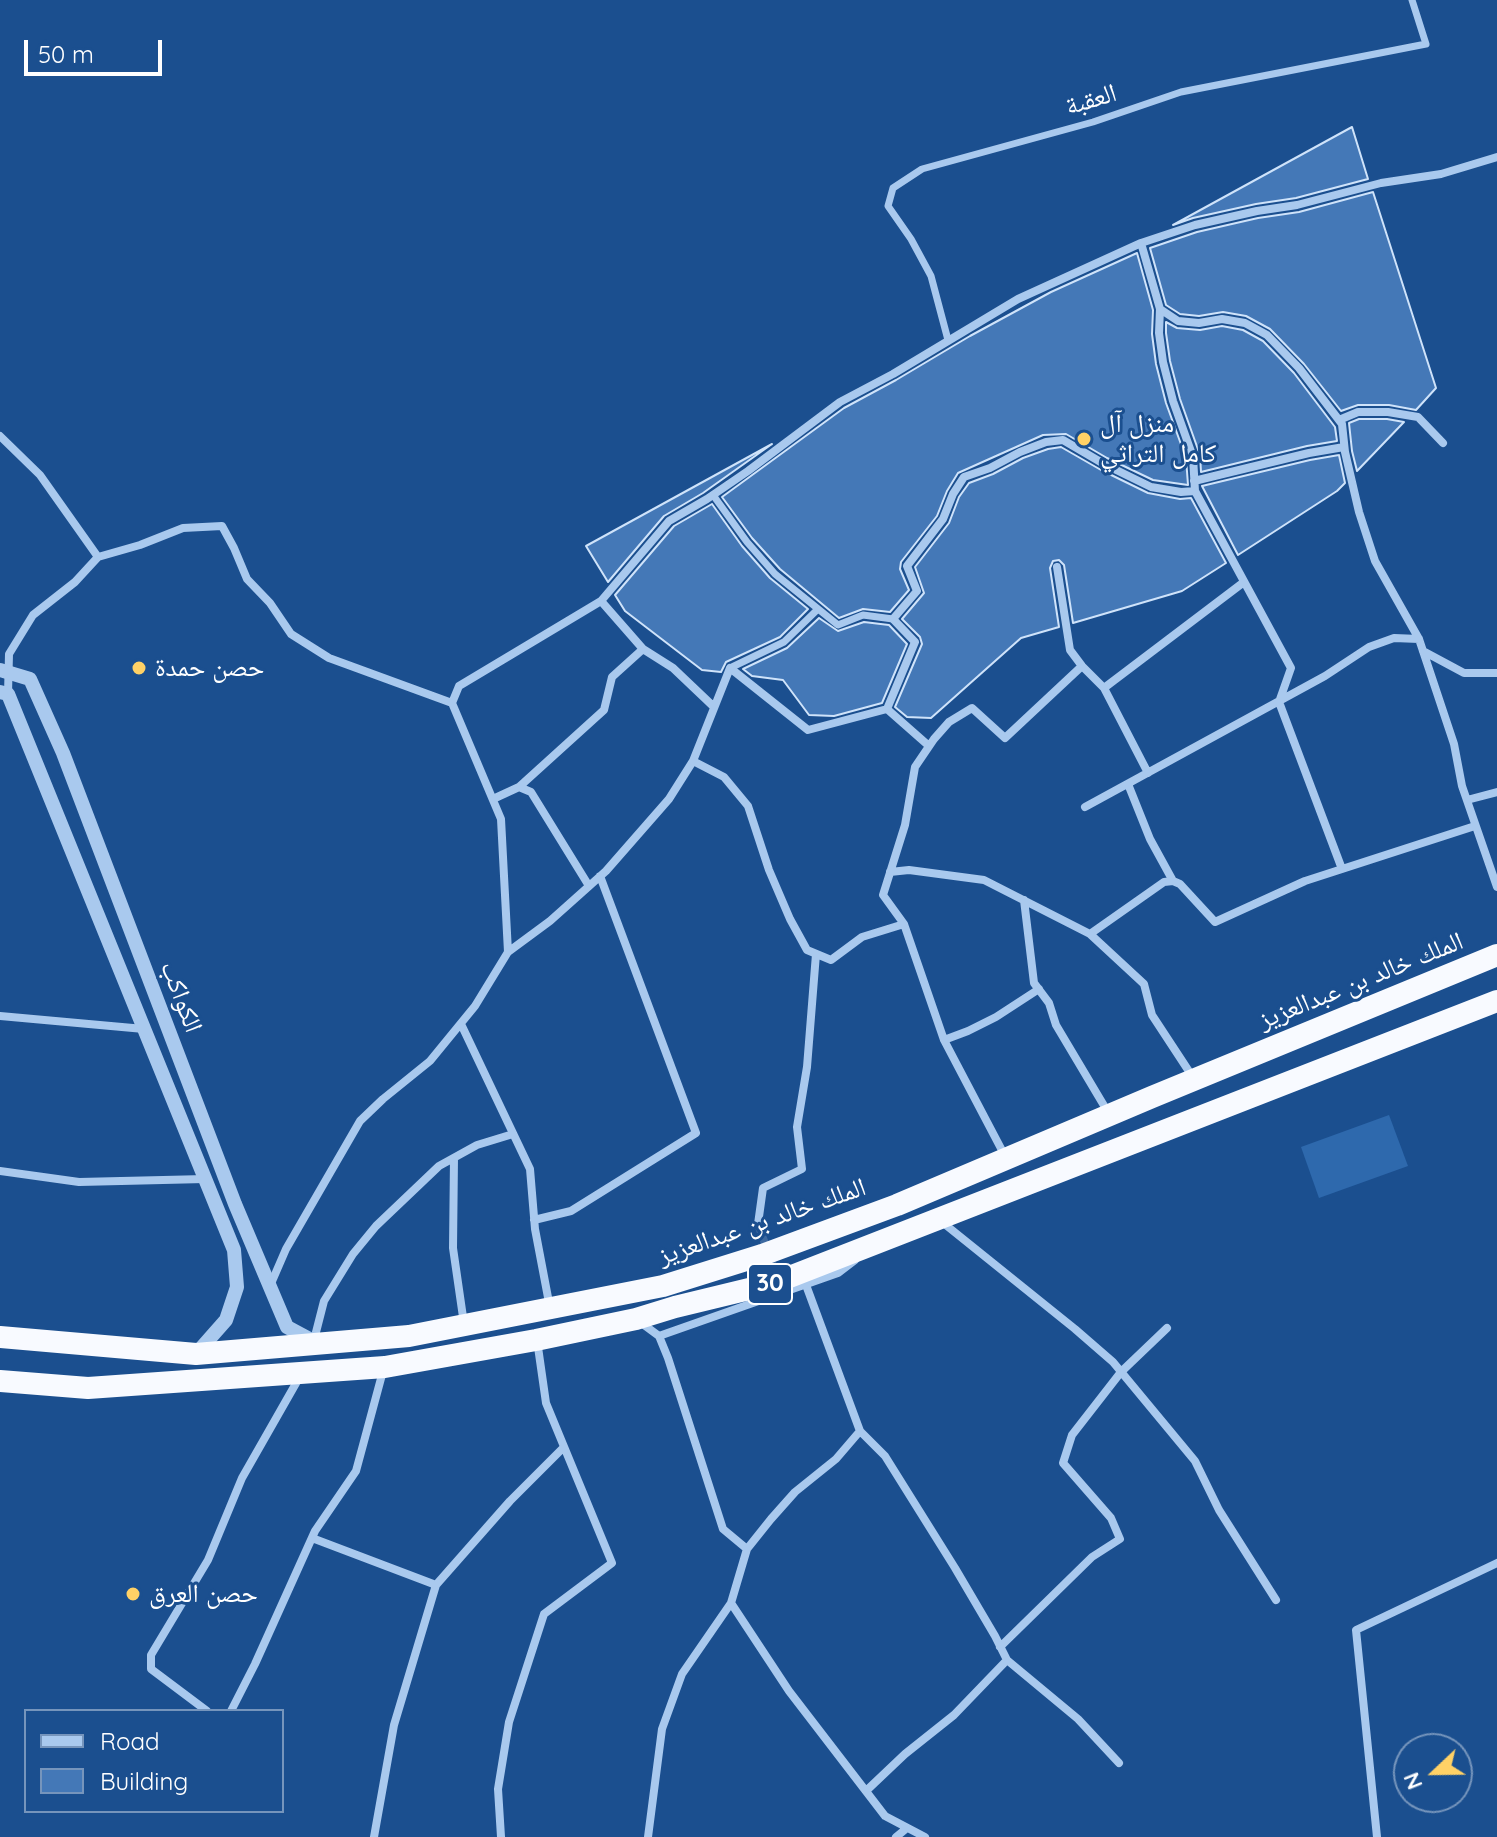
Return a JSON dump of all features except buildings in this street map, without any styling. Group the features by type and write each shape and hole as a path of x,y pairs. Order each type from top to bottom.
{"highway":[{"name":"الملك خالد بن عبدالعزيز","path":"0,1337 196,1354 409,1336 663,1286 762,1255 897,1205 1497,955"},
{"name":"الملك خالد بن عبدالعزيز","path":"0,1381 88,1388 385,1367 636,1319 774,1283 1497,1001"}],"street":[{"name":"العقبة","path":"948,340 931,276 888,206 893,188 922,169 1093,122 1181,92 1426,44 1412,0"},
{"path":"508,952 501,819 452,703 459,686 601,601 669,521 713,495 840,402 1018,299 1141,243 1195,225 1297,205 1381,183 1441,174 1497,157"},
{"path":"1141,243 1160,309 1163,362 1193,457 1194,486 1291,668 1279,702 1342,869"},
{"path":"1160,309 1178,321 1199,323 1222,319 1245,323 1267,335 1299,368 1342,424 1359,512 1375,561 1419,639 1454,744 1475,826 1497,887"},
{"path":"1339,420 1358,412 1388,412 1418,417 1443,443"},
{"path":"0,436 40,475 98,557"},
{"path":"893,619 917,591 907,566 943,519 964,477 1046,442 1063,440 1151,487 1181,492 1309,453 1344,447"},
{"path":"713,495 775,574 817,610 838,625 863,615 893,619 915,642 887,709"},
{"path":"4,693 4,671 9,654 33,615 75,582 98,557 183,528 222,526 247,579 270,603 291,634 329,658 452,703"},
{"path":"1057,567 1070,650 1104,688 1148,773"},
{"path":"1104,688 1244,582"},
{"path":"601,601 643,649 673,668 714,707"},
{"path":"270,1286 286,1249 360,1121 430,1061 475,1006 508,952 550,921 600,876 669,799 693,761 730,668 784,642 817,610"},
{"path":"1085,807 1279,702 1369,647 1394,638 1419,639"},
{"path":"493,799 519,787 604,710 612,677 643,649"},
{"path":"1423,651 1464,673 1497,673"},
{"path":"1007,1159 944,1040 904,924 883,895 905,825 915,767 949,722 972,708 1005,738 1082,666"},
{"path":"730,668 808,730 887,709"},
{"name":"الكواكب","path":"4,671 30,679 63,753 230,1189 287,1327 316,1342"},
{"name":"الكواكب","path":"4,693 234,1250 237,1287 226,1320 196,1354"},
{"path":"887,709 929,746"},
{"path":"693,761 724,777 748,806 769,870 807,950 831,960 862,937 904,924"},
{"path":"1128,784 1150,839 1173,881"},
{"path":"519,787 531,792 589,886"},
{"path":"1467,800 1497,792"},
{"path":"1090,934 1164,882 1180,884 1215,922 1305,881 1475,826"},
{"path":"890,872 909,870 984,880 1090,934 1144,984 1152,1015 1195,1079"},
{"path":"534,1220 571,1211 696,1133 600,876"},
{"path":"1024,900 1034,983 1049,1003 1056,1025 1109,1115"},
{"path":"758,1224 763,1188 802,1169 797,1127 807,1067 816,954"},
{"path":"944,1040 996,1017 1039,989"},
{"path":"0,1016 144,1029"},
{"path":"461,1024 530,1169 534,1220 550,1308"},
{"path":"316,1342 324,1301 353,1254 376,1226 439,1166 477,1145 513,1134"},
{"path":"454,1158 453,1248 464,1325"},
{"path":"0,1171 79,1182 205,1179"},
{"path":"939,1219 1113,1362 1195,1461 1219,1510 1276,1600"},
{"path":"659,1336 838,1273 884,1240"},
{"path":"806,1285 860,1431 885,1456 955,1568 1007,1660 1078,1719 1119,1763"},
{"path":"636,1319 659,1336 723,1529 747,1549"},
{"path":"1000,1647 1092,1557 1120,1539 1111,1518 1063,1463 1072,1435 1121,1372 1167,1328"},
{"path":"501,1837 498,1789 509,1722 544,1614 612,1563 546,1403 536,1340"},
{"path":"232,1709 312,1538 356,1471 385,1367"},
{"path":"204,1709 151,1669 151,1655 208,1560 242,1478 301,1374"},
{"path":"648,1837 662,1729 682,1674 731,1603 747,1549 795,1492 836,1459 860,1431"},
{"path":"374,1837 394,1725 436,1585 510,1501 564,1447"},
{"path":"312,1538 436,1585"},
{"path":"1377,1837 1356,1630 1497,1563"},
{"path":"731,1603 789,1691 885,1816 925,1837"},
{"path":"866,1791 905,1754 954,1715 1007,1660"},
{"path":"896,1837 907,1828"}],"shaded area":[{"path":"1389,1115 1408,1166 1319,1198 1301,1147"}],"tunnel":[{"path":"758,1224 778,1280"}],"place":[{"name":"منزل آل كامل التراثي","path":"1084,439"},
{"name":"حصن حمدة","path":"139,668"},
{"name":"حصن العرق","path":"133,1594"}]}
